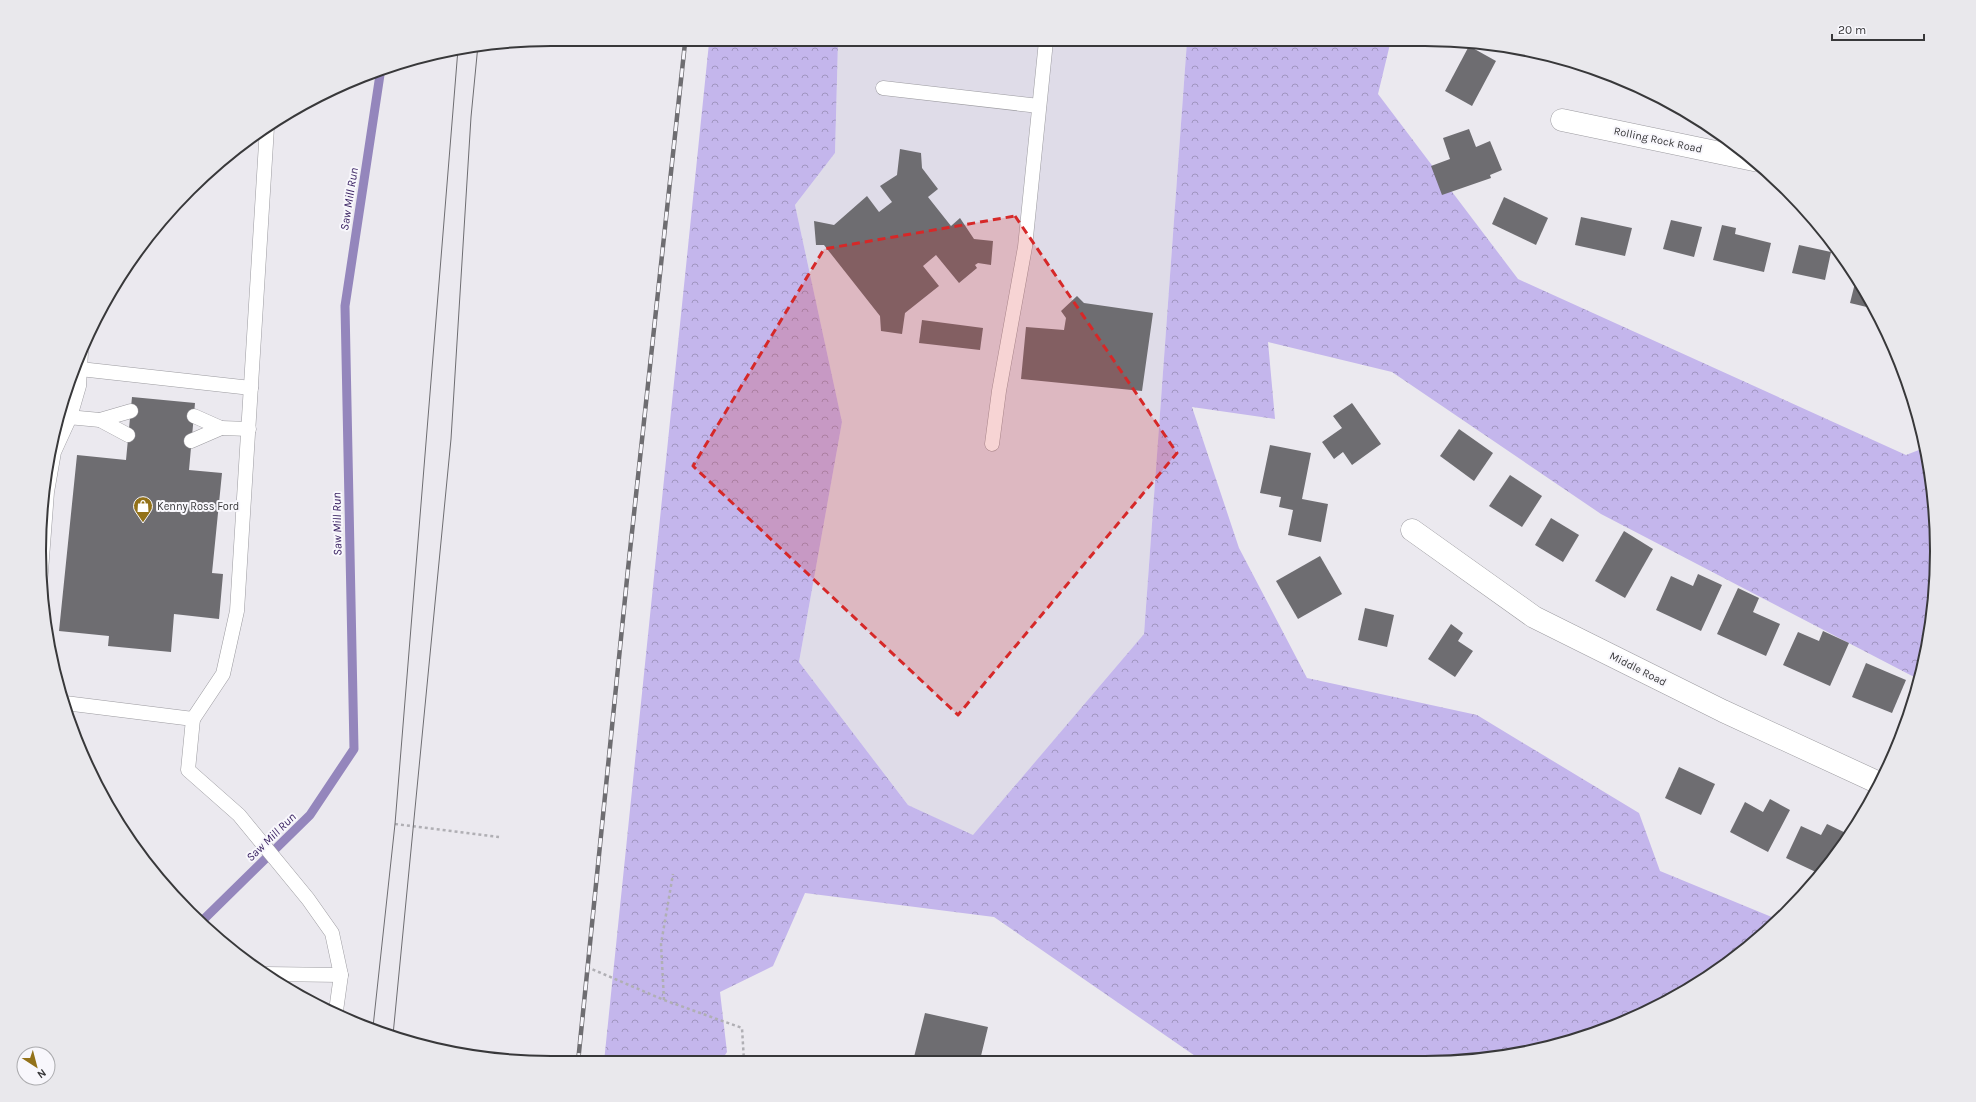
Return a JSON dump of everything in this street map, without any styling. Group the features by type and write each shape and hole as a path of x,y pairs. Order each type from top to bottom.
{"street":[{"name":"Rolling Rock Road","path":"1562,120 1741,157"},
{"name":"Middle Road","path":"1412,530 1534,617 1723,711 1874,781"}],"lane":[{"path":"992,444 999,391 1025,247 1046,46"},
{"path":"883,88 1039,106"},
{"path":"267,133 238,612 223,674 193,719 188,770 239,815 308,899 332,933 341,975 336,1008"},
{"path":"80,369 251,388"},
{"path":"66,412 79,386 80,369"},
{"path":"64,417 100,420 131,411"},
{"path":"194,416 221,428 249,429"},
{"path":"100,420 128,435"},
{"path":"192,441 221,428"},
{"path":"70,704 193,719"},
{"path":"275,974 341,975"}],"path":[{"path":"395,824 499,837"},
{"path":"664,1000 661,944 673,874"},
{"path":"587,966 664,1000 742,1028 744,1056"}],"highlighted area":[{"path":"1015,216 1177,453 958,715 693,466 824,249"}],"shaded area":[{"path":"838,46 1187,46 1144,634 973,836 908,805 799,662 842,422 795,205 835,153"}],"green space":[{"path":"709,46 838,46 835,153 795,205 842,422 799,662 908,805 973,835 1144,634 1187,46 1390,46 1378,94 1518,279 1906,455 1920,450 1926,485 1930,551 1926,617 1914,677 1601,514 1392,372 1268,342 1275,419 1192,407 1239,548 1307,678 1477,715 1639,813 1660,871 1772,917 1758,931 1706,971 1678,988 1618,1018 1556,1039 1491,1052 1458,1055 1195,1056 994,917 805,893 773,966 720,992 727,1052 724,1056 605,1056"}],"building":[{"path":"1468,48 1473,48 1496,61 1472,106 1445,91"},
{"path":"1469,129 1476,147 1490,141 1502,170 1490,175 1491,178 1442,195 1431,166 1450,159 1443,138"},
{"path":"900,149 921,153 922,168 938,189 928,197 951,226 960,218 974,239 993,241 991,265 978,263 975,265 977,268 959,283 936,255 923,266 939,286 905,313 902,334 881,331 880,316 824,245 816,245 814,221 834,225 867,196 879,212 892,202 880,186 897,175"},
{"path":"1504,197 1548,218 1536,245 1492,224"},
{"path":"1581,217 1632,228 1625,256 1575,245"},
{"path":"1671,220 1702,227 1694,257 1663,249"},
{"path":"1722,225 1736,228 1735,234 1771,243 1764,272 1713,260"},
{"path":"1799,245 1831,252 1825,280 1792,273"},
{"path":"1854,286 1866,307 1850,303"},
{"path":"1077,296 1084,303 1153,313 1142,391 1021,379 1026,327 1064,330 1066,318 1061,311"},
{"path":"922,320 983,328 980,350 919,343"},
{"name":"Kenny Ross Ford","path":"132,397 195,403 189,470 222,473 212,573 223,574 219,619 174,614 171,652 108,646 109,636 59,631 77,455 126,460"},
{"path":"1352,403 1381,444 1352,465 1343,452 1334,459 1322,442 1342,428 1333,416"},
{"path":"1459,429 1493,453 1474,481 1440,456"},
{"path":"1270,445 1311,453 1302,499 1328,504 1321,542 1288,535 1293,510 1279,507 1281,497 1260,493"},
{"path":"1510,475 1542,496 1522,527 1489,506"},
{"path":"1551,518 1579,535 1563,562 1535,545"},
{"path":"1624,531 1653,549 1625,598 1595,581"},
{"path":"1320,556 1342,594 1298,619 1276,581"},
{"path":"1698,574 1722,585 1701,631 1656,610 1671,576 1693,586"},
{"path":"1738,588 1759,598 1753,612 1780,624 1766,656 1717,634"},
{"path":"1365,608 1394,615 1387,647 1358,640"},
{"path":"1451,624 1463,633 1458,641 1473,651 1455,677 1428,659"},
{"path":"1823,631 1849,643 1830,686 1783,665 1798,632 1819,641"},
{"path":"1866,663 1906,680 1892,713 1852,697"},
{"path":"1679,767 1715,784 1701,815 1665,798"},
{"path":"1770,799 1790,810 1768,852 1730,832 1745,802 1763,812"},
{"path":"1827,824 1845,832 1815,872 1786,858 1801,826 1821,835"},
{"path":"925,1013 988,1027 981,1056 914,1056"}],"waterway":[{"name":"Saw Mill Run","path":"205,918 310,815 354,749 345,306 380,76"}],"tram line":[{"path":"393,1030 451,439 471,117 477,51"},
{"path":"373,1023 395,824 458,55"}],"railway":[{"path":"579,1056 628,569 685,46"}],"place":[{"name":"Kenny Ross Ford","path":"143,523"}]}
